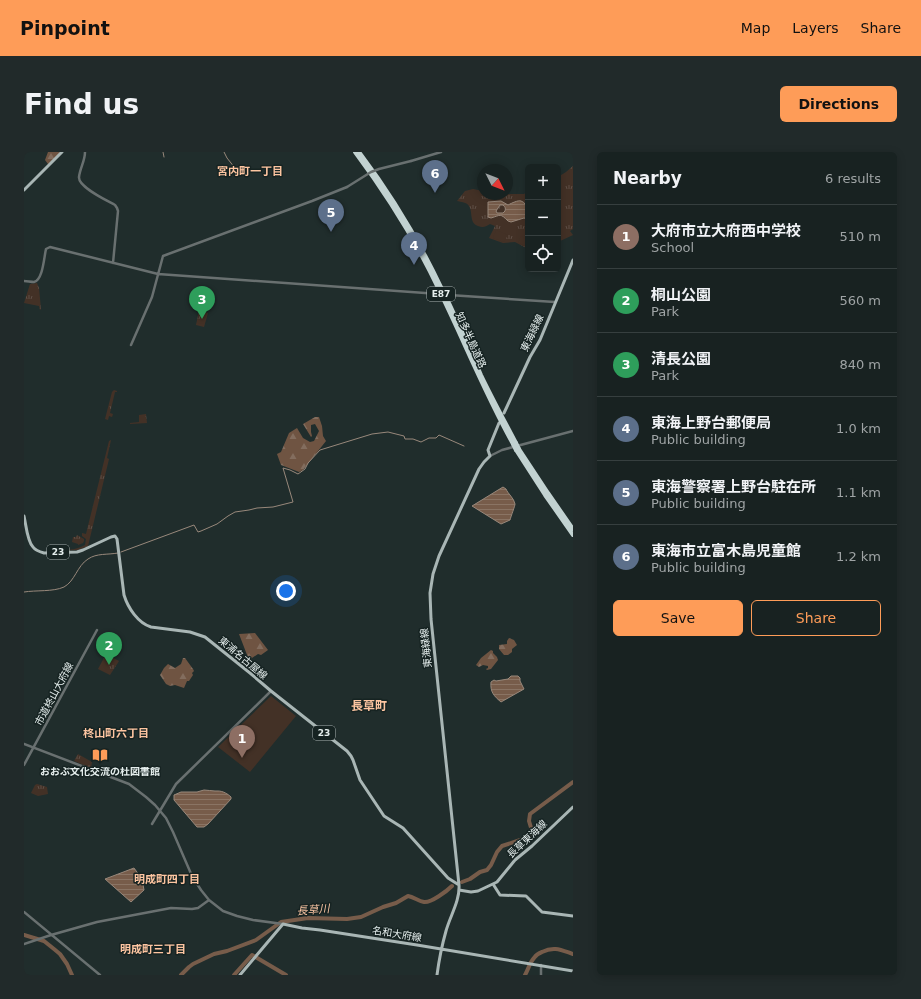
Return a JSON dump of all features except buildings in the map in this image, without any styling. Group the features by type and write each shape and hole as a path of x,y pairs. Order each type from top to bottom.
{"highway":[{"name":"知多半島道路","path":"355,152 392,205 424,259 490,400 514,443 544,489 573,529"},
{"name":"知多半島道路","path":"359,152 393,200 426,258 445,295 514,443"},
{"name":"知多半島道路","path":"518,449 545,495 573,534"}],"main road":[{"path":"24,190 62,152"},
{"name":"東海緑線","path":"504,413 530,357 540,340 573,260"},
{"name":"東海緑線","path":"459,885 431,619 430,593 439,556 479,469 490,456 488,450 499,423"},
{"name":"東浦名古屋線","path":"24,516 31,544 40,552 77,552 115,536 118,539 125,600 141,622 151,627 190,632 205,638 347,751 353,760 360,780 384,816 403,828 448,878 459,885"},
{"name":"長草東海線","path":"493,884 497,882 515,860 573,807"},
{"path":"459,890 471,892 478,891 493,884 500,895 526,896 542,912 573,916"},
{"path":"437,975 446,931 458,898 459,885"},
{"path":"240,975 282,924"},
{"name":"名和大府線","path":"282,924 532,963 573,971"}],"street":[{"path":"85,152 84,161 79,176 80,182 84,187 116,207 118,211 113,263"},
{"path":"131,345 152,297 163,256 347,187 371,172 379,169 442,152"},
{"path":"24,281 34,282 38,279 41,274 46,249 50,247 158,274 439,294"},
{"path":"449,294 555,302"},
{"path":"490,456 502,450 573,431"},
{"name":"市道柊山大府線","path":"24,765 97,630"},
{"path":"152,824 176,784 271,691"},
{"path":"24,744 129,784 160,810 169,824 195,881 209,900 224,911 237,916 282,924"},
{"path":"24,944 46,936 97,922 172,908 198,908 209,900"},
{"path":"24,912 100,975"},
{"path":"541,965 541,975"}],"green space":[{"path":"48,152 60,152 54,161 48,164 45,160"},
{"path":"573,166 573,229 570,231 573,235 561,241 561,175"},
{"path":"477,190 477,200 513,200 513,194 525,193 525,247 515,242 503,243 489,238 495,226 490,224 481,227 475,225 468,205 464,202 457,201 465,191"},
{"path":"496,230 508,235 504,242 493,238"},
{"path":"521,236 525,238 525,246 518,243"},
{"path":"37,283 39,288 40,310 39,306 24,303 30,284"},
{"path":"199,310 208,313 204,327 196,325"},
{"path":"114,390 117,392 115,392 110,413 113,414 112,417 109,416 108,420 105,419 112,392"},
{"path":"146,414 147,423 130,424 139,422 139,415"},
{"path":"315,417 319,417 323,436 326,441 303,470 299,472 281,465 277,454 281,452 289,433 297,428 303,438 310,442 314,441 319,431 315,424 311,425 311,437 303,424"},
{"path":"111,440 107,458 109,459 88,546 78,550 53,551 53,547 60,550 69,550 85,545 86,539 82,536 82,533 86,534 109,441"},
{"path":"77,535 84,539 83,543 78,545 72,542 73,537 76,537"},
{"path":"255,633 268,650 249,660 239,634"},
{"path":"509,638 514,640 517,645 512,649 512,652 508,655 504,655 499,649 499,645 507,644"},
{"path":"491,650 498,660 491,669 486,669 488,666 483,665 479,667 476,665 481,658"},
{"path":"106,654 119,661 110,675 98,669"},
{"path":"183,658 185,658 193,669 193,675 189,681 187,681 184,688 166,684 160,675 164,668 168,664 175,668 181,664"},
{"path":"271,696 296,716 250,772 218,747"},
{"path":"78,754 92,762 91,768 74,761"},
{"path":"37,784 47,787 48,794 38,796 31,793"}],"shaded area":[{"path":"501,201 508,205 518,201 524,202 525,218 511,222 500,215 491,218 488,217 488,202","holes":["500,205 503,205 505,208 503,213 497,213 496,211"]},
{"path":"503,487 506,489 515,504 510,520 501,524 472,506"},
{"path":"511,676 518,676 520,678 524,689 501,702 493,694 491,682 494,680 508,679"},
{"path":"204,790 224,792 231,797 231,799 208,824 204,827 197,827 174,800 174,795 181,792 197,792"},
{"path":"134,868 142,879 144,890 131,902 105,879"}],"waterway":[{"path":"163,152 164,157"},
{"path":"224,152 235,168"},
{"path":"121,552 194,525 198,532 201,531 217,524 235,512 273,507 293,502 283,468 298,474 305,469 308,463 320,450 372,434 388,432 404,436 405,439 413,439 421,442 429,438 436,438 439,435 464,446"},
{"path":"24,592 60,589 71,581 81,565 91,557 118,553"},
{"name":"長草川","path":"462,882 470,879 480,872 487,870 502,846 529,837 532,831 529,821 530,814 573,782"},
{"name":"長草川","path":"181,975 193,964 214,954 227,951 256,940 281,922 308,918 347,919 361,917 396,903 408,896 424,902 431,901 443,894 452,886"},
{"path":"24,935 44,941 54,949 60,954 67,964 72,975"},
{"path":"525,975 530,964 541,952 554,949 573,954"},
{"path":"234,975 252,955 286,975"}],"place":[{"name":"東海市立富木島児童館","path":"435,193"},
{"name":"東海警察署上野台駐在所","path":"331,232"},
{"name":"東海上野台郵便局","path":"414,265"},
{"name":"清長公園","path":"202,319"},
{"name":"桐山公園","path":"109,665"},
{"name":"おおぶ文化交流の杜図書館","path":"100,755"},
{"name":"大府市立大府西中学校","path":"242,758"}],"district":[{"name":"宮内町一丁目","path":"250,171"},
{"name":"長草町","path":"369,706"},
{"name":"柊山町六丁目","path":"116,733"},
{"name":"明成町四丁目","path":"167,879"},
{"name":"明成町三丁目","path":"153,949"}]}
